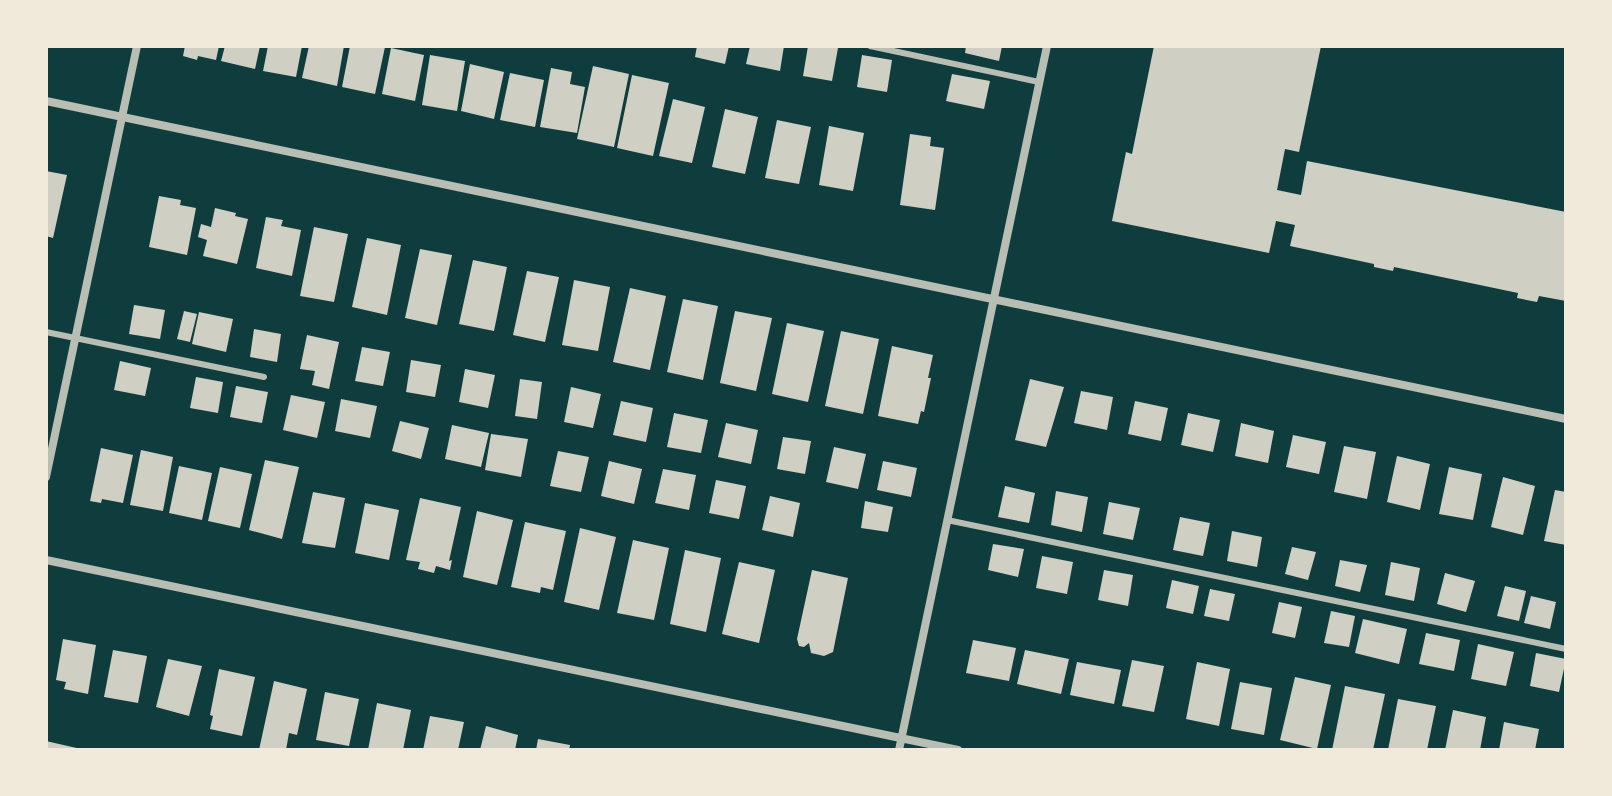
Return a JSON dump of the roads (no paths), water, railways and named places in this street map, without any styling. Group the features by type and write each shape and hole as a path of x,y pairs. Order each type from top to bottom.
{"street":[{"path":"46,477 137,46"},
{"path":"899,750 1047,46"},
{"path":"46,101 1566,419"},
{"path":"46,560 958,750"}],"lane":[{"path":"870,46 1039,82"},
{"path":"46,332 264,377"},
{"path":"946,520 1566,649"}]}
